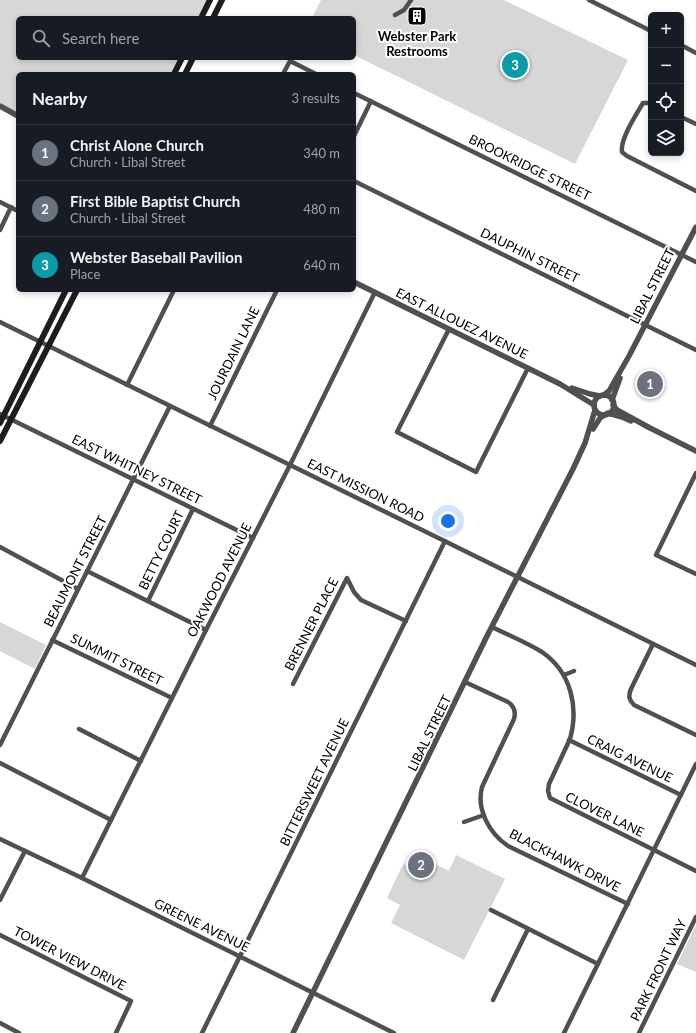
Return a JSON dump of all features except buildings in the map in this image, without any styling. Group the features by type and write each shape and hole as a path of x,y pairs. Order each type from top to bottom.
{"main road":[{"path":"202,16 210,0"},
{"path":"214,16 222,0"},
{"path":"175,72 181,60"},
{"path":"186,72 192,60"},
{"path":"0,423 2,415 65,292"},
{"path":"0,441 76,292"}],"street":[{"path":"395,15 404,10 411,0"},
{"path":"589,0 648,29"},
{"path":"684,47 696,53"},
{"path":"284,72 290,61 312,72"},
{"name":"BROOKRIDGE STREET","path":"356,94 696,262"},
{"path":"356,132 371,101"},
{"path":"648,103 643,103 627,133 621,147 622,152 627,156 696,191"},
{"path":"0,106 16,115"},
{"path":"684,118 696,124"},
{"name":"DAUPHIN STREET","path":"356,182 696,350"},
{"path":"0,202 16,210"},
{"path":"0,230 11,207"},
{"name":"LIBAL STREET","path":"602,395 609,391 629,356 696,227"},
{"name":"EAST ALLOUEZ AVENUE","path":"356,283 560,384 595,408"},
{"path":"127,385 173,292"},
{"name":"JOURDAIN LANE","path":"210,426 276,292"},
{"name":"OAKWOOD AVENUE","path":"82,878 290,465 375,292"},
{"name":"EAST MISSION ROAD","path":"0,322 696,665"},
{"path":"450,329 397,432 476,472 528,368"},
{"name":"LIBAL STREET","path":"613,402 629,356"},
{"name":"EAST ALLOUEZ AVENUE","path":"560,384 590,394 602,395"},
{"path":"650,428 622,417 600,414 595,408 596,399 602,395 610,398 617,410 696,451"},
{"path":"607,414 612,410 613,402"},
{"name":"BEAUMONT STREET","path":"0,745 170,406"},
{"name":"LIBAL STREET","path":"585,443 595,408"},
{"name":"LIBAL STREET","path":"293,1033 465,682 585,443 600,418 607,414"},
{"name":"EAST WHITNEY STREET","path":"2,415 253,538"},
{"path":"696,473 656,555 696,574"},
{"name":"BETTY COURT","path":"148,601 193,509"},
{"name":"BITTERSWEET AVENUE","path":"202,1033 445,541"},
{"path":"0,547 78,589"},
{"path":"87,571 206,630"},
{"name":"BRENNER PLACE","path":"293,684 347,578 354,592 361,600 406,621"},
{"name":"CLOVER LANE","path":"492,628 543,653 564,675 570,689 574,709 573,724 569,740 549,784 548,791 550,798 696,871"},
{"name":"SUMMIT STREET","path":"52,640 172,698"},
{"path":"653,644 631,689 629,695 630,701 634,706 696,735"},
{"path":"564,675 574,671"},
{"name":"BLACKHAWK DRIVE","path":"465,682 508,702 513,707 515,714 482,787 481,801 484,814 494,833 508,846 628,904"},
{"path":"79,729 141,761"},
{"name":"CRAIG AVENUE","path":"569,740 681,795"},
{"path":"0,763 111,820"},
{"path":"564,1033 696,764"},
{"path":"464,822 484,814"},
{"name":"GREENE AVENUE","path":"0,838 394,1033"},
{"path":"0,900 25,851"},
{"path":"491,910 598,964"},
{"name":"PARK FRONT WAY","path":"639,1033 696,916"},
{"path":"494,1000 528,929"},
{"name":"TOWER VIEW DRIVE","path":"0,935 131,1001 116,1033"},
{"path":"0,1023 19,1033"}],"shaded area":[{"path":"0,0 210,0 202,16 16,16 16,60 181,60 175,72 16,72 16,115 0,106"},
{"path":"321,0 504,0 628,60 575,164 356,56 356,16 313,16"},
{"path":"0,622 46,645 35,669 0,651"},
{"path":"456,855 505,879 464,960 391,923 400,905 387,898 403,864 427,875 433,863 449,871"},
{"path":"696,925 696,972 677,964"}],"place":[{"name":"Webster Park Restrooms","path":"417,16"},
{"name":"Webster Baseball Pavilion","path":"515,65"},
{"name":"Christ Alone Church","path":"650,384"},
{"name":"First Bible Baptist Church","path":"421,865"}]}
